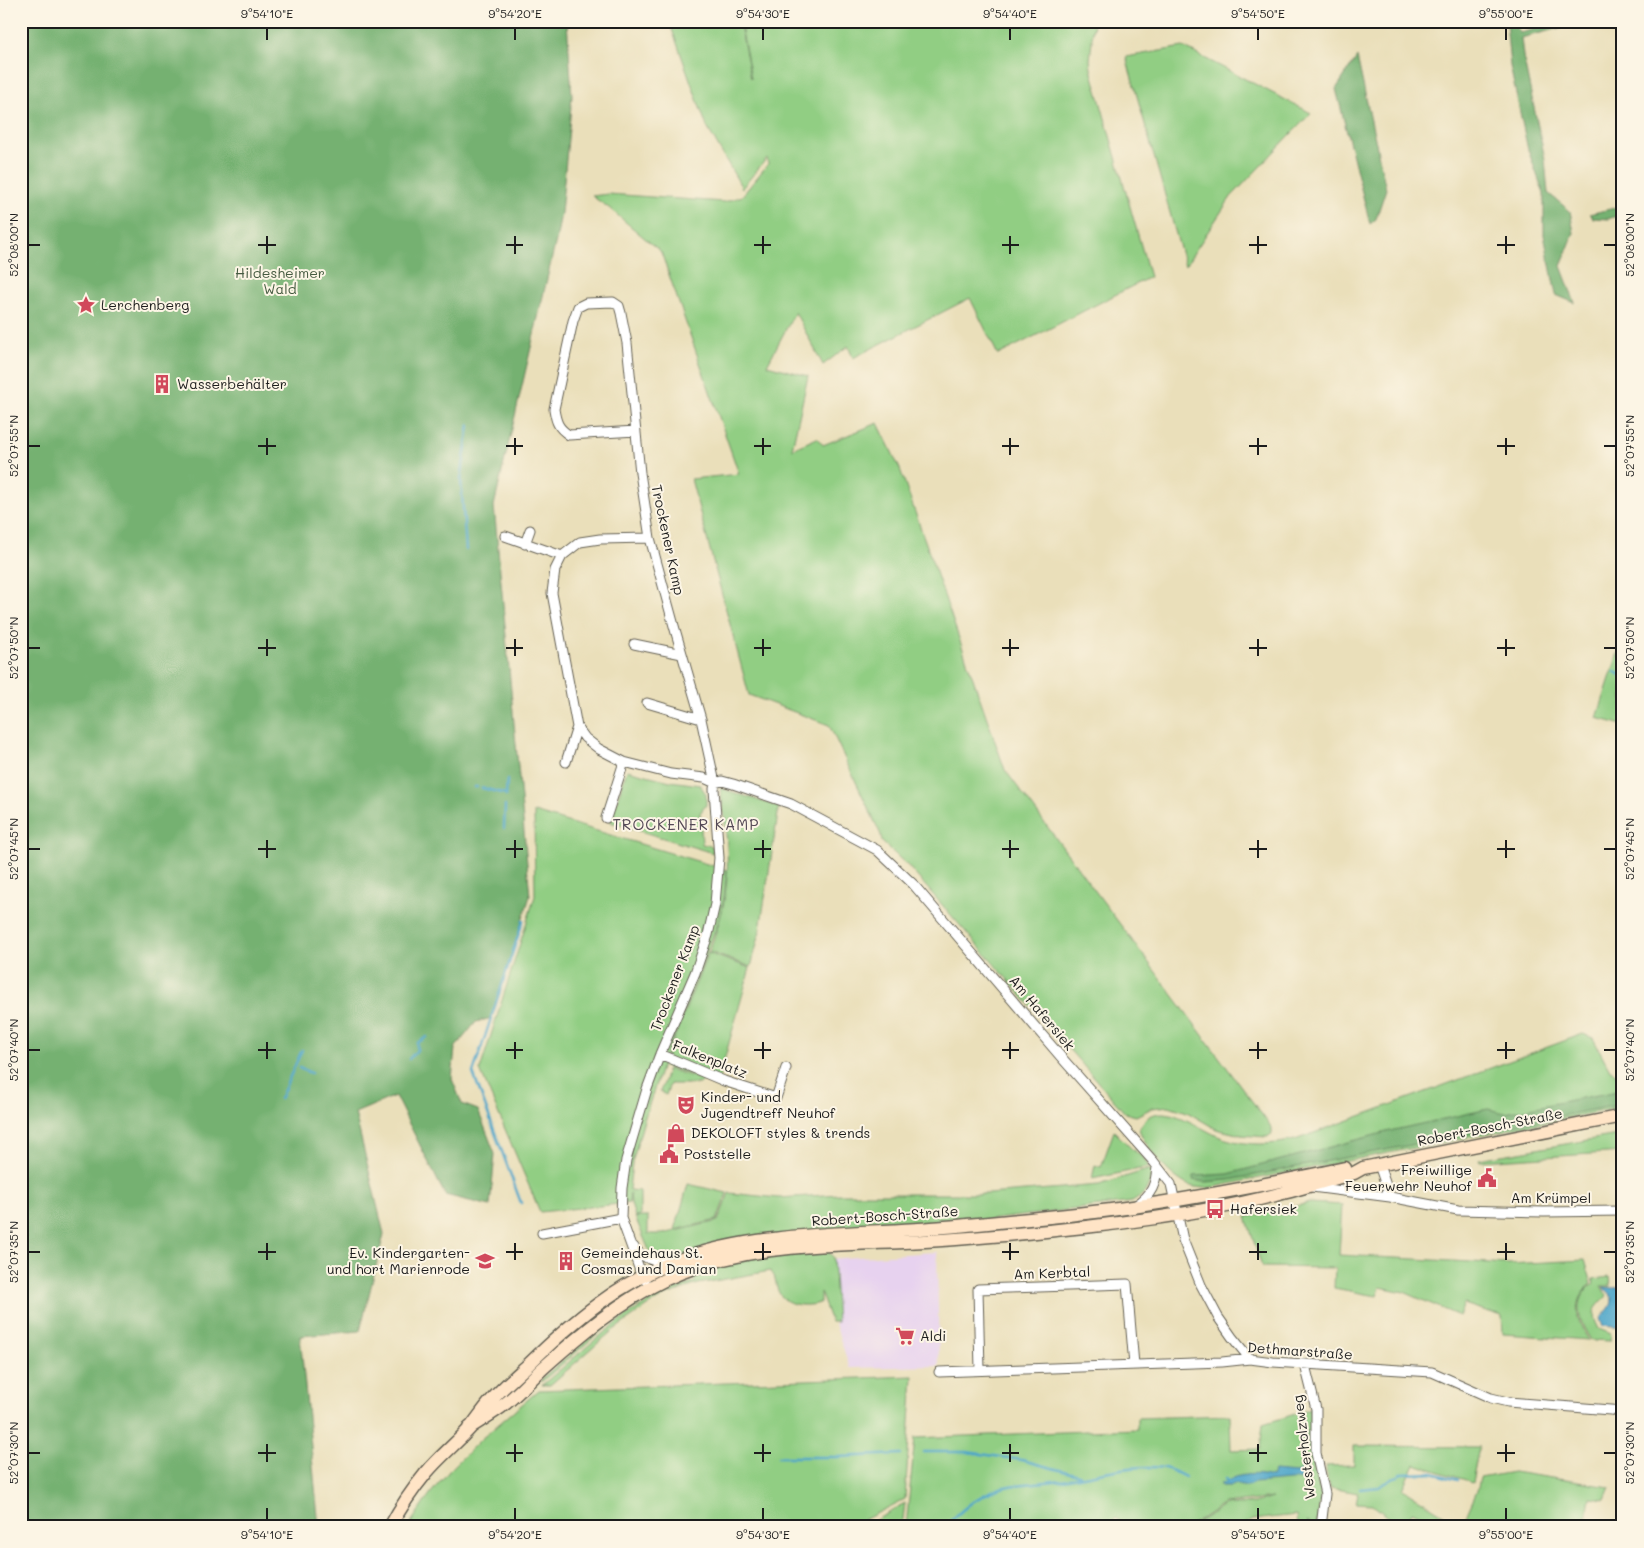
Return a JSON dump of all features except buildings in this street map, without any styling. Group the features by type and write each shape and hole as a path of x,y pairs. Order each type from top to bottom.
{"main road":[{"name":"Robert-Bosch-Straße","path":"390,1527 427,1472 470,1428 492,1400 577,1320 613,1293 642,1276 676,1261 732,1245 766,1240 941,1228 1134,1207 1279,1182 1346,1167 1363,1168 1623,1116"},
{"name":"Robert-Bosch-Straße","path":"470,1428 503,1406 587,1330 650,1288 696,1267 734,1256 769,1251 1054,1231 1178,1214 1243,1203 1354,1173 1363,1168"}],"street":[{"name":"Trockener Kamp","path":"636,431 570,435 560,429 556,420 555,402 573,321 578,308 586,303 613,302 619,306 627,343 636,431 640,474 650,538 701,719 715,783 719,858 715,904 703,951 660,1054 626,1160 622,1188 621,1218 642,1276 650,1288"},
{"path":"525,544 530,530"},
{"path":"505,536 562,556"},
{"path":"566,762 577,727 552,593 554,570 562,556 580,542 600,539 650,538"},
{"path":"634,644 682,654"},
{"path":"647,703 701,719"},
{"name":"Am Hafersiek","path":"577,727 585,738 599,749 624,762 671,774 704,778 715,783 733,784 791,804 877,850 913,884 1171,1184 1183,1240 1202,1285 1218,1317 1250,1359"},
{"path":"606,818 624,762"},
{"name":"Falkenplatz","path":"660,1054 724,1081 776,1098 786,1068"},
{"path":"1379,1165 1390,1197"},
{"path":"1134,1207 1151,1193 1156,1182 1157,1166"},
{"name":"Am Krümpel","path":"1309,1186 1390,1197 1458,1210 1623,1211"},
{"path":"542,1234 621,1218"},
{"name":"Trockener Kamp","path":"629,1242 638,1253 649,1260 676,1261"},
{"name":"Am Kerbtal","path":"980,1370 978,1289 1127,1284 1134,1365"},
{"name":"Dethmarstraße","path":"939,1372 1222,1362 1250,1359 1432,1372 1492,1398 1508,1402 1623,1412"},
{"name":"Westerholzweg","path":"1305,1364 1316,1409 1316,1453 1325,1494 1321,1527"}],"shaded area":[{"path":"937,1252 939,1366 850,1368 828,1303 827,1259"}],"green space":[{"name":"Hildesheimer Wald","path":"21,21 567,21 572,96 561,213 494,506 530,896 492,1018 476,1022 455,1048 452,1079 462,1104 478,1110 495,1154 490,1206 445,1195 395,1096 355,1113 384,1234 360,1331 300,1336 319,1527 21,1527"},
{"path":"669,21 739,21 751,78 740,21 1094,21 1090,60 1091,69 1150,277 998,355 970,298 853,358 848,346 823,365 795,312 767,365 808,376 792,449 817,438 823,445 878,423 900,469 1005,770 1272,1128 1272,1134 1267,1137 1241,1135 1216,1129 1187,1112 1169,1106 1152,1108 1136,1116 1125,1113 907,865 882,842 881,835 829,725 749,695 691,479 739,474 661,252 592,196 608,194 724,202 742,196 768,164 767,158 742,188 707,127"},
{"path":"1567,21 1587,21 1521,38 1523,56 1545,159 1548,193 1570,211 1574,233 1561,266 1575,303 1556,295 1544,235 1544,194 1528,150 1510,66 1506,22 1515,25 1520,33"},
{"path":"1183,47 1311,113 1231,197 1185,266 1126,57"},
{"path":"1357,57 1386,189 1376,219 1370,224 1336,89"},
{"path":"1623,206 1623,214 1608,219 1593,218 1589,214"},
{"path":"1623,638 1623,725 1597,718"},
{"path":"627,770 670,781 700,785 706,794 706,805 700,813 702,844 712,846 713,853 610,822"},
{"path":"720,788 779,807 759,936 751,967 709,952 717,930 726,890 726,832"},
{"path":"534,812 727,870 724,898 717,926 662,1065 632,1163 629,1190 640,1191 640,1216 635,1217 630,1193 629,1203 540,1212 480,1070 535,896"},
{"path":"708,953 750,968 718,1082 663,1066"},
{"path":"1583,1034 1593,1038 1610,1070 1623,1077 1623,1107 1208,1188 1190,1186 1175,1177 1162,1165 1139,1129 1147,1118 1157,1114 1168,1114 1180,1117 1226,1139 1243,1143 1278,1143 1295,1140"},
{"path":"668,1069 704,1080 700,1084 670,1084 666,1095 660,1092"},
{"path":"1623,1090 1623,1104 1230,1180 1205,1182 1193,1180 1194,1176 1228,1174 1394,1130 1488,1109 1505,1113"},
{"path":"1114,1131 1144,1158 1149,1167 1092,1179 1095,1165 1101,1167"},
{"path":"1623,1134 1623,1152 1480,1161 1479,1159"},
{"path":"1150,1169 1151,1174 1147,1188 1141,1196 1132,1202 654,1262 635,1217 648,1217 648,1234 663,1234 718,1221 729,1193 779,1198 840,1194 988,1194 1099,1185"},
{"path":"688,1184 727,1193 717,1220 675,1230"},
{"path":"1310,1203 1342,1205 1339,1255 1509,1264 1585,1260 1592,1284 1580,1296 1577,1310 1584,1333 1589,1340 1503,1334 1502,1316 1464,1304 1459,1316 1404,1292 1380,1287 1377,1296 1334,1288 1335,1268 1262,1267 1246,1217"},
{"path":"827,1250 833,1257 837,1322 831,1322 820,1292 820,1303 801,1305 784,1299 770,1271 698,1284 669,1294 654,1302 612,1331 550,1385 542,1385 595,1340 633,1312 674,1289 696,1282 687,1273 746,1257"},
{"path":"1610,1277 1611,1286 1601,1286 1607,1296 1596,1308 1594,1315 1599,1329 1611,1334 1610,1341 1591,1340 1582,1323 1579,1303 1586,1290 1595,1284 1593,1279"},
{"path":"647,1296 649,1298 607,1326 541,1382 542,1378 606,1324"},
{"path":"913,1376 905,1499 850,1527 408,1527 430,1494 450,1470 480,1440 539,1390"},
{"path":"1311,1409 1310,1446 1321,1496 1316,1527 1306,1522 1312,1527 1297,1527 1296,1515 1252,1520 1240,1527 1190,1527 1225,1505 1254,1503 1273,1498 1224,1504 1188,1527 1129,1527 1115,1518 1110,1527 1075,1527 1065,1521 1061,1527 1012,1527 1009,1525 1007,1527 906,1527 915,1438 1137,1429 1137,1418 1230,1415 1231,1450 1260,1449 1263,1424"},
{"path":"1354,1446 1479,1447 1472,1482 1415,1464 1403,1489 1456,1522 1454,1527 1430,1527 1423,1524 1423,1516 1412,1511 1404,1527 1399,1527 1372,1504 1356,1503 1358,1493 1330,1488 1325,1466 1354,1465"},
{"path":"1513,1472 1610,1487 1605,1499 1590,1497 1586,1522 1604,1527 1471,1527 1463,1523 1477,1491 1480,1478"},
{"path":"905,1503 902,1527 864,1527"}],"water":[{"path":"1623,1286 1623,1328 1603,1326 1600,1318 1609,1308 1612,1300 1603,1287 1614,1288"},
{"path":"1301,1468 1302,1479 1254,1483 1245,1486 1236,1484 1221,1486 1221,1483 1228,1482 1242,1475 1255,1474 1271,1477 1274,1471 1297,1473"}],"waterway":[{"path":"466,550 461,480 469,425"},
{"path":"1615,672 1623,676"},
{"path":"506,796 507,780"},
{"path":"482,788 506,794"},
{"path":"504,828 505,806"},
{"path":"521,1203 473,1073 523,921"},
{"path":"409,1059 417,1050 417,1043 427,1037"},
{"path":"280,1099 302,1050"},
{"path":"299,1068 311,1073"},
{"path":"923,1452 967,1452 1022,1460 1082,1476"},
{"path":"778,1457 901,1454"},
{"path":"945,1527 971,1503 990,1492 1005,1487 1137,1467 1164,1468 1185,1477"},
{"path":"1360,1489 1379,1487 1401,1474 1432,1473 1458,1480"},
{"path":"1225,1479 1228,1482"}],"place":[{"name":"Lerchenberg","path":"86,305"},
{"name":"Wasserbehälter","path":"162,384"},
{"name":"Kinder- und Jugendtreff Neuhof","path":"686,1105"},
{"name":"DEKOLOFT styles & trends","path":"676,1133"},
{"name":"Poststelle","path":"669,1154"},
{"name":"Freiwillige Feuerwehr Neuhof","path":"1487,1178"},
{"name":"Hafersiek","path":"1215,1209"},
{"name":"Ev. Kindergarten- und hort Marienrode","path":"485,1261"},
{"name":"Gemeindehaus St. Cosmas und Damian","path":"566,1261"},
{"name":"Aldi","path":"905,1336"}],"district":[{"name":"TROCKENER KAMP","path":"686,825"}]}
